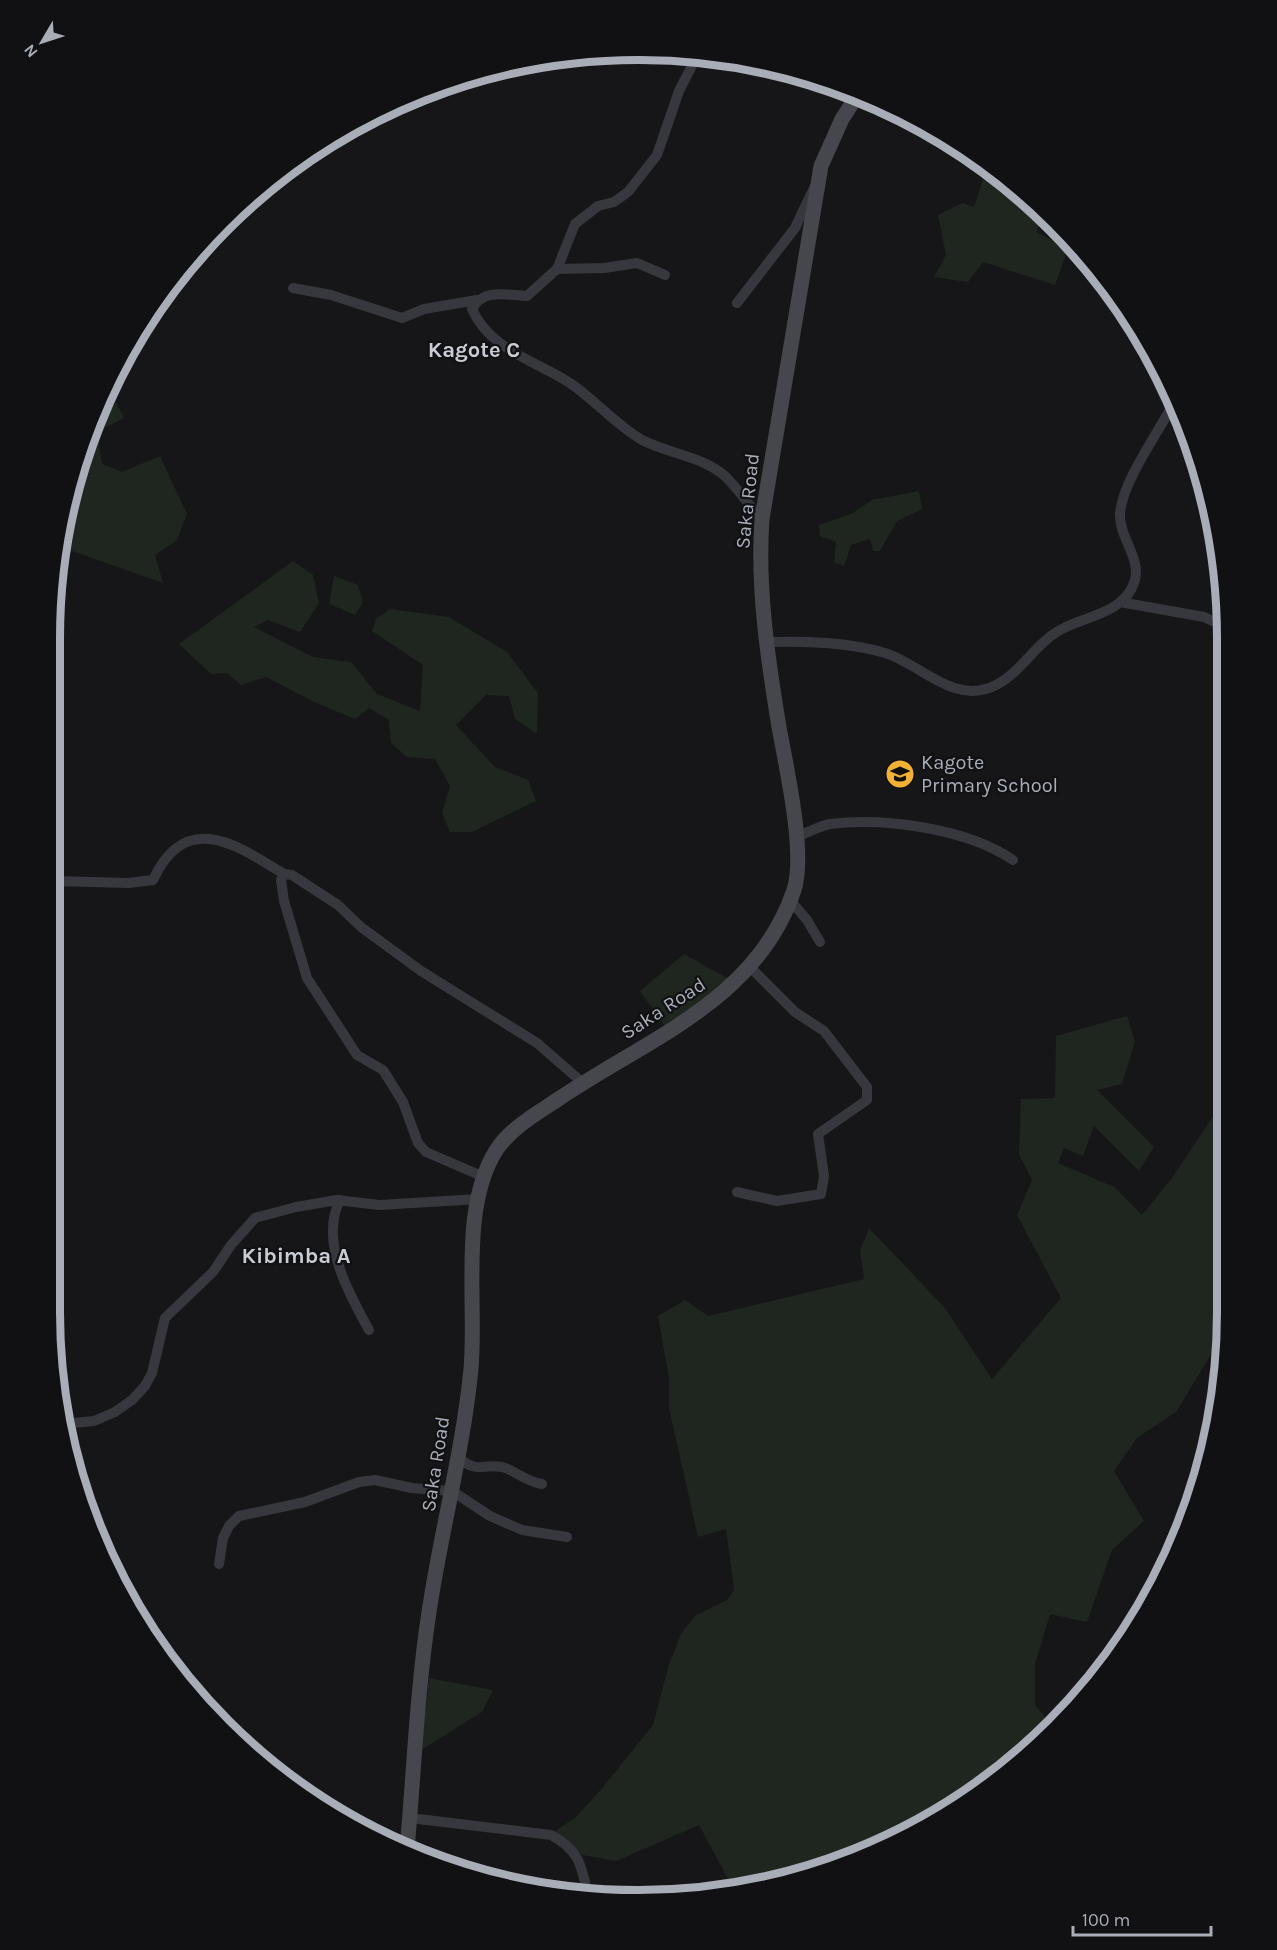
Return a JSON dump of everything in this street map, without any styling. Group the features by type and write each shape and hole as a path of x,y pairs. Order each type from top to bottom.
{"main road":[{"name":"Saka Road","path":"408,1842 429,1612 458,1457 473,1342 475,1228 484,1177 499,1146 515,1130 583,1083 712,1005 772,939 790,900 797,872 796,837 768,642 760,547 762,519 818,183 831,141 854,102"}],"street":[{"path":"293,288 331,296 402,318 424,309 477,300 488,293 527,296 557,269 575,224 598,206 614,202 628,192 657,155 679,91 693,63"},
{"path":"737,303 795,228 818,183"},
{"path":"557,269 603,268 637,262 665,275"},
{"path":"477,300 472,309 476,318 500,344 569,382 643,440 692,458 726,477 762,519"},
{"path":"768,642 804,641 887,653 955,688 978,691 995,685 1023,665 1050,636 1062,628 1120,602 1132,589 1137,571 1121,524 1122,501 1170,410"},
{"path":"1120,602 1204,617 1217,623"},
{"path":"796,837 828,825 872,822 964,837 999,851 1013,860"},
{"path":"60,881 128,883 153,880 174,851 195,838 231,843 284,874 292,875 338,905 361,927 421,971 537,1043 583,1083"},
{"path":"284,874 281,880 284,902 307,978 357,1055 383,1070 402,1102 418,1143 426,1152 484,1177"},
{"path":"790,900 807,920 820,942"},
{"path":"737,1192 777,1201 820,1194 824,1176 818,1134 867,1100 867,1087 824,1031 795,1012 749,966"},
{"path":"71,1423 93,1421 115,1412 132,1400 145,1386 153,1372 165,1318 213,1272 231,1245 255,1218 296,1207 340,1200 380,1205 479,1199"},
{"path":"340,1200 333,1215 336,1250 344,1281 369,1330"},
{"path":"458,1457 473,1468 501,1467 527,1481 542,1484"},
{"path":"219,1564 223,1538 229,1526 239,1516 304,1502 359,1482 375,1480 412,1488 452,1491 490,1516 522,1530 567,1537"},
{"path":"410,1818 551,1835 568,1845 578,1857 586,1887"}],"shaded area":[{"path":"968,163 991,180 1039,221 1037,232 1067,251 1055,285 983,262 968,282 934,277 946,255 938,215 962,203 974,207 984,176 967,168"},
{"path":"113,397 124,418 99,431"},
{"path":"97,435 102,464 122,472 160,456 187,514 177,540 155,555 163,583 72,551 67,553 71,526"},
{"path":"919,491 922,509 897,521 880,551 873,551 870,539 851,545 844,566 834,562 836,542 820,536 819,525 851,514 872,500"},
{"path":"293,561 313,575 319,603 300,632 268,620 254,627 313,657 351,662 377,694 420,711 423,665 372,631 376,619 390,609 449,617 507,652 538,693 537,734 515,719 509,696 486,695 456,725 495,767 528,780 536,801 472,832 450,832 442,813 450,786 435,759 407,757 391,743 389,720 369,708 355,719 314,702 266,677 241,685 227,673 211,674 179,644"},
{"path":"334,576 358,585 363,602 355,615 329,604"},
{"path":"684,954 729,979 710,997 665,1026 640,991"},
{"path":"1127,1016 1135,1042 1122,1084 1097,1090 1154,1147 1139,1171 1094,1126 1083,1156 1064,1148 1058,1163 1114,1187 1142,1215 1174,1175 1217,1110 1217,1312 1216,1346 1176,1412 1137,1438 1114,1471 1144,1521 1112,1550 1087,1622 1050,1614 1035,1664 1035,1705 1048,1721 991,1770 960,1793 928,1812 860,1846 788,1870 731,1882 699,1825 616,1861 582,1855 570,1842 552,1833 575,1818 653,1725 669,1664 681,1634 696,1615 727,1600 734,1590 726,1529 698,1537 669,1408 669,1378 658,1316 685,1300 708,1316 864,1279 860,1250 869,1228 945,1308 992,1379 1061,1298 1017,1215 1032,1180 1019,1154 1021,1099 1055,1098 1056,1036"},
{"path":"429,1678 493,1690 482,1712 421,1750"}],"place":[{"name":"Kagote Primary School","path":"900,774"}],"district":[{"name":"Kagote C","path":"474,349"},
{"name":"Kibimba A","path":"296,1255"}]}
